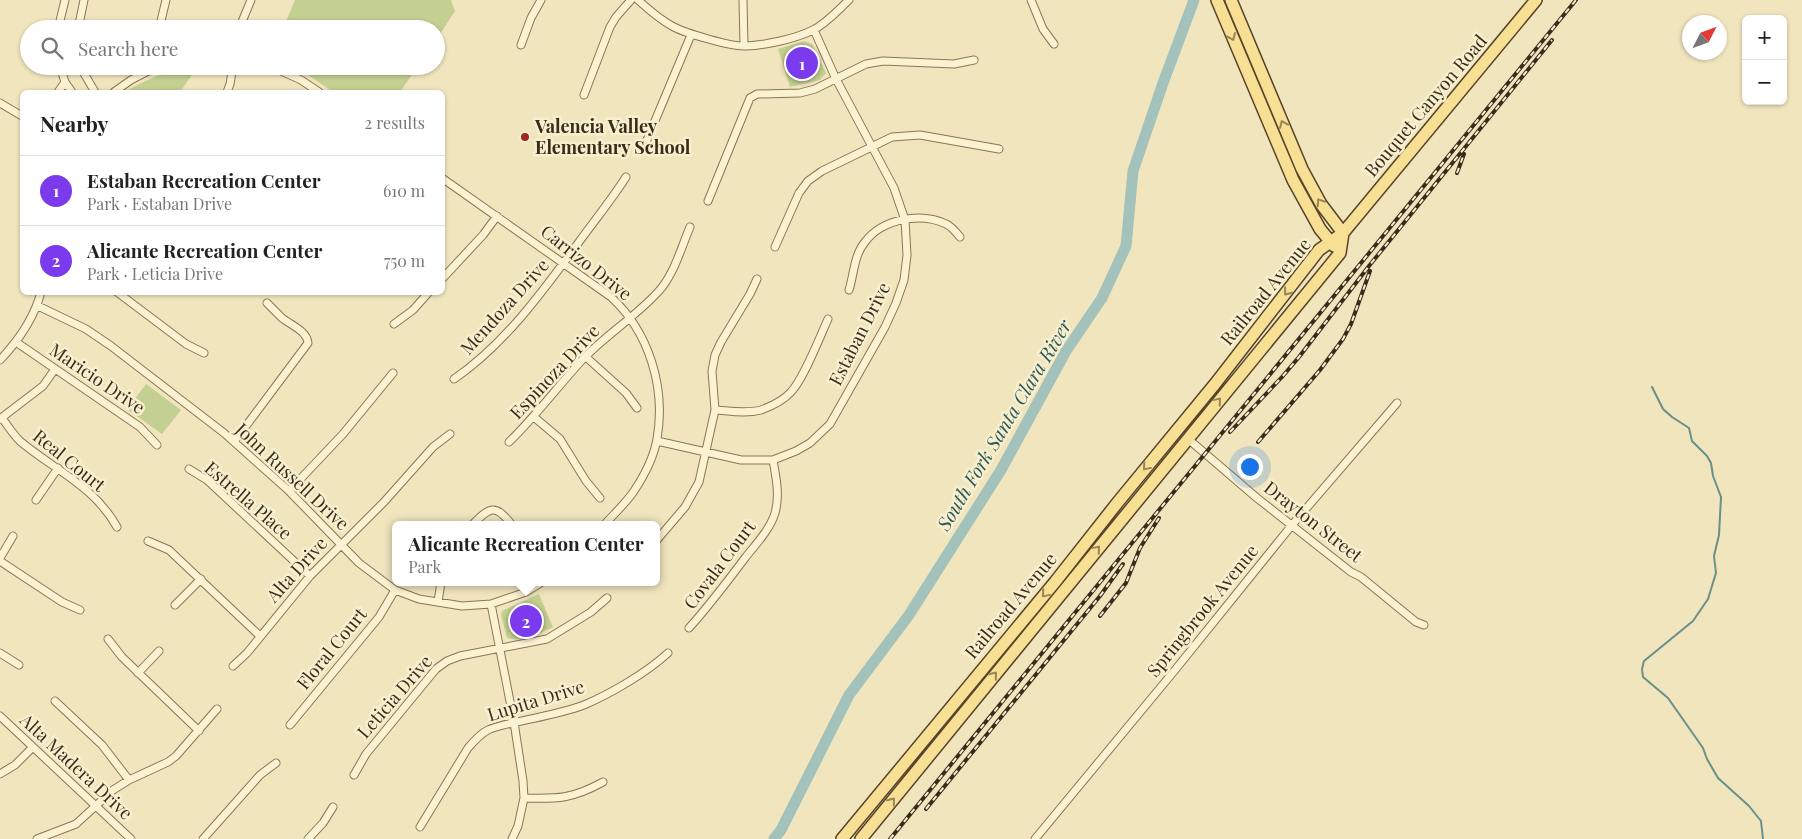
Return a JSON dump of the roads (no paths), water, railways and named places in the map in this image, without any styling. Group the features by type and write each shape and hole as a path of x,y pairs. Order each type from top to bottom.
{"main road":[{"path":"1217,0 1292,180 1311,215 1340,253"},
{"path":"1231,0 1302,169 1321,204 1343,233"},
{"name":"Bouquet Canyon Road","path":"1343,233 1536,0"},
{"name":"Railroad Avenue","path":"842,839 1055,582 1215,384 1319,250 1343,233"},
{"name":"Railroad Avenue","path":"861,839 1340,253 1343,233"},
{"path":"932,752 932,744 935,737 960,707 963,700 962,693"}],"street":[{"path":"60,20 65,0"},
{"path":"80,20 84,0"},
{"path":"161,20 166,0"},
{"path":"243,20 251,0"},
{"path":"520,45 541,0"},
{"path":"584,95 610,27 631,0"},
{"path":"638,0 653,14 672,26 691,34 744,46 779,41 814,30 835,14 849,0"},
{"path":"743,0 744,46"},
{"path":"1031,0 1043,29 1054,44"},
{"name":"Estaban Drive","path":"657,440 740,460 773,460 810,443 830,424 885,327 896,303 904,280 907,255 905,220 894,188 836,79 814,30"},
{"path":"644,147 691,34"},
{"path":"708,201 750,98 757,94 800,93 836,79 866,64 883,61 954,64 974,60"},
{"path":"62,75 64,82 70,90"},
{"path":"85,75 94,90"},
{"path":"117,90 141,75"},
{"path":"228,90 232,75"},
{"path":"290,75 316,90"},
{"path":"59,90 64,82"},
{"path":"0,103 20,115"},
{"path":"775,247 799,192 808,181 822,171 892,137 920,134 998,148"},
{"name":"Mendoza Drive","path":"454,379 472,367 518,320 564,262 626,177"},
{"name":"Carrizo Drive","path":"445,180 564,262 611,297 630,317 644,340 653,363 659,392 660,418 657,440 645,472 634,492 608,521"},
{"path":"445,275 478,240 497,216"},
{"path":"849,290 856,259 864,243 874,232 887,224 929,218 948,224 960,237"},
{"name":"Espinoza Drive","path":"509,442 534,417 563,380 586,356 658,292 668,277 690,227"},
{"path":"660,536 685,507 699,482 715,410 712,371 715,355 750,294 756,279"},
{"path":"0,360 29,323 38,306 40,295"},
{"path":"121,295 186,344 204,353"},
{"path":"394,324 413,310 426,295"},
{"path":"234,442 308,343 308,338 303,333 280,316 267,303"},
{"name":"John Russell Drive","path":"38,306 86,329 111,346 234,442 289,491 359,563 395,590 419,599 462,606 491,604 526,592 536,586"},
{"path":"715,410 742,412 760,410 776,404 791,393 798,383 828,319"},
{"name":"Maricio Drive","path":"16,342 140,427 157,445"},
{"path":"586,356 626,392 637,408"},
{"path":"1,418 43,386 55,369"},
{"path":"289,491 343,434 392,373"},
{"name":"Springbrook Avenue","path":"1035,839 1292,525 1397,403"},
{"path":"534,417 560,439 586,481 600,498"},
{"name":"Real Court","path":"1,418 19,440 80,483 110,515 117,527"},
{"name":"Alta Drive","path":"233,666 310,576 384,502 432,447 450,434"},
{"name":"Drayton Street","path":"1187,438 1351,572 1361,577 1416,622 1424,625"},
{"name":"Covala Court","path":"689,628 766,531 774,515 777,482 773,460"},
{"path":"36,500 58,468"},
{"name":"Estrella Place","path":"189,469 207,480 310,576"},
{"path":"476,521 487,511 494,509 499,510 509,521"},
{"path":"12,536 0,560 62,602 80,610"},
{"path":"148,541 169,550 260,636"},
{"path":"175,605 201,579"},
{"path":"438,602 440,586"},
{"name":"Floral Court","path":"290,725 379,617 395,590"},
{"name":"Leticia Drive","path":"354,775 366,754 436,670 447,660 547,639 591,612 607,598"},
{"path":"491,604 514,722 524,798 518,826 512,839"},
{"path":"108,640 138,674 199,731"},
{"path":"138,674 159,651"},
{"path":"0,653 19,665"},
{"name":"Lupita Drive","path":"420,827 468,748 477,737 488,730 514,722 558,713 583,705 608,693 658,663 668,653"},
{"path":"55,700 102,745 129,780"},
{"path":"37,839 76,824 113,790 129,780 168,762 176,756 217,709"},
{"name":"Alta Madera Drive","path":"0,716 131,839"},
{"path":"0,774 15,765 33,747"},
{"path":"203,839 260,775 276,763"},
{"path":"524,798 558,799 585,792 602,782"},
{"path":"308,839 323,823 333,807"}],"waterway":[{"name":"South Fork Santa Clara River","path":"774,839 781,830 849,695 909,615 1001,470 1066,351 1102,298 1126,246 1133,171 1194,0"},
{"path":"1652,387 1663,409 1689,428 1692,441 1707,456 1711,463 1713,476 1721,497 1719,535 1714,556 1716,573 1708,599 1693,621 1644,661 1643,677 1668,698 1703,748 1718,778 1749,806 1761,821 1763,839"}],"railway":[{"path":"890,839 1576,0"},
{"path":"1230,432 1299,357 1369,266 1552,40"},
{"path":"1457,173 1464,154"},
{"path":"1258,442 1320,370 1343,339 1351,324 1370,271"},
{"path":"1100,616 1126,583 1140,548 1159,518"},
{"path":"926,809 1100,596 1123,564"}],"place":[{"name":"Estaban Recreation Center","path":"802,63"},
{"name":"Valencia Valley Elementary School","path":"525,137"},
{"name":"Alicante Recreation Center","path":"526,621"}]}
